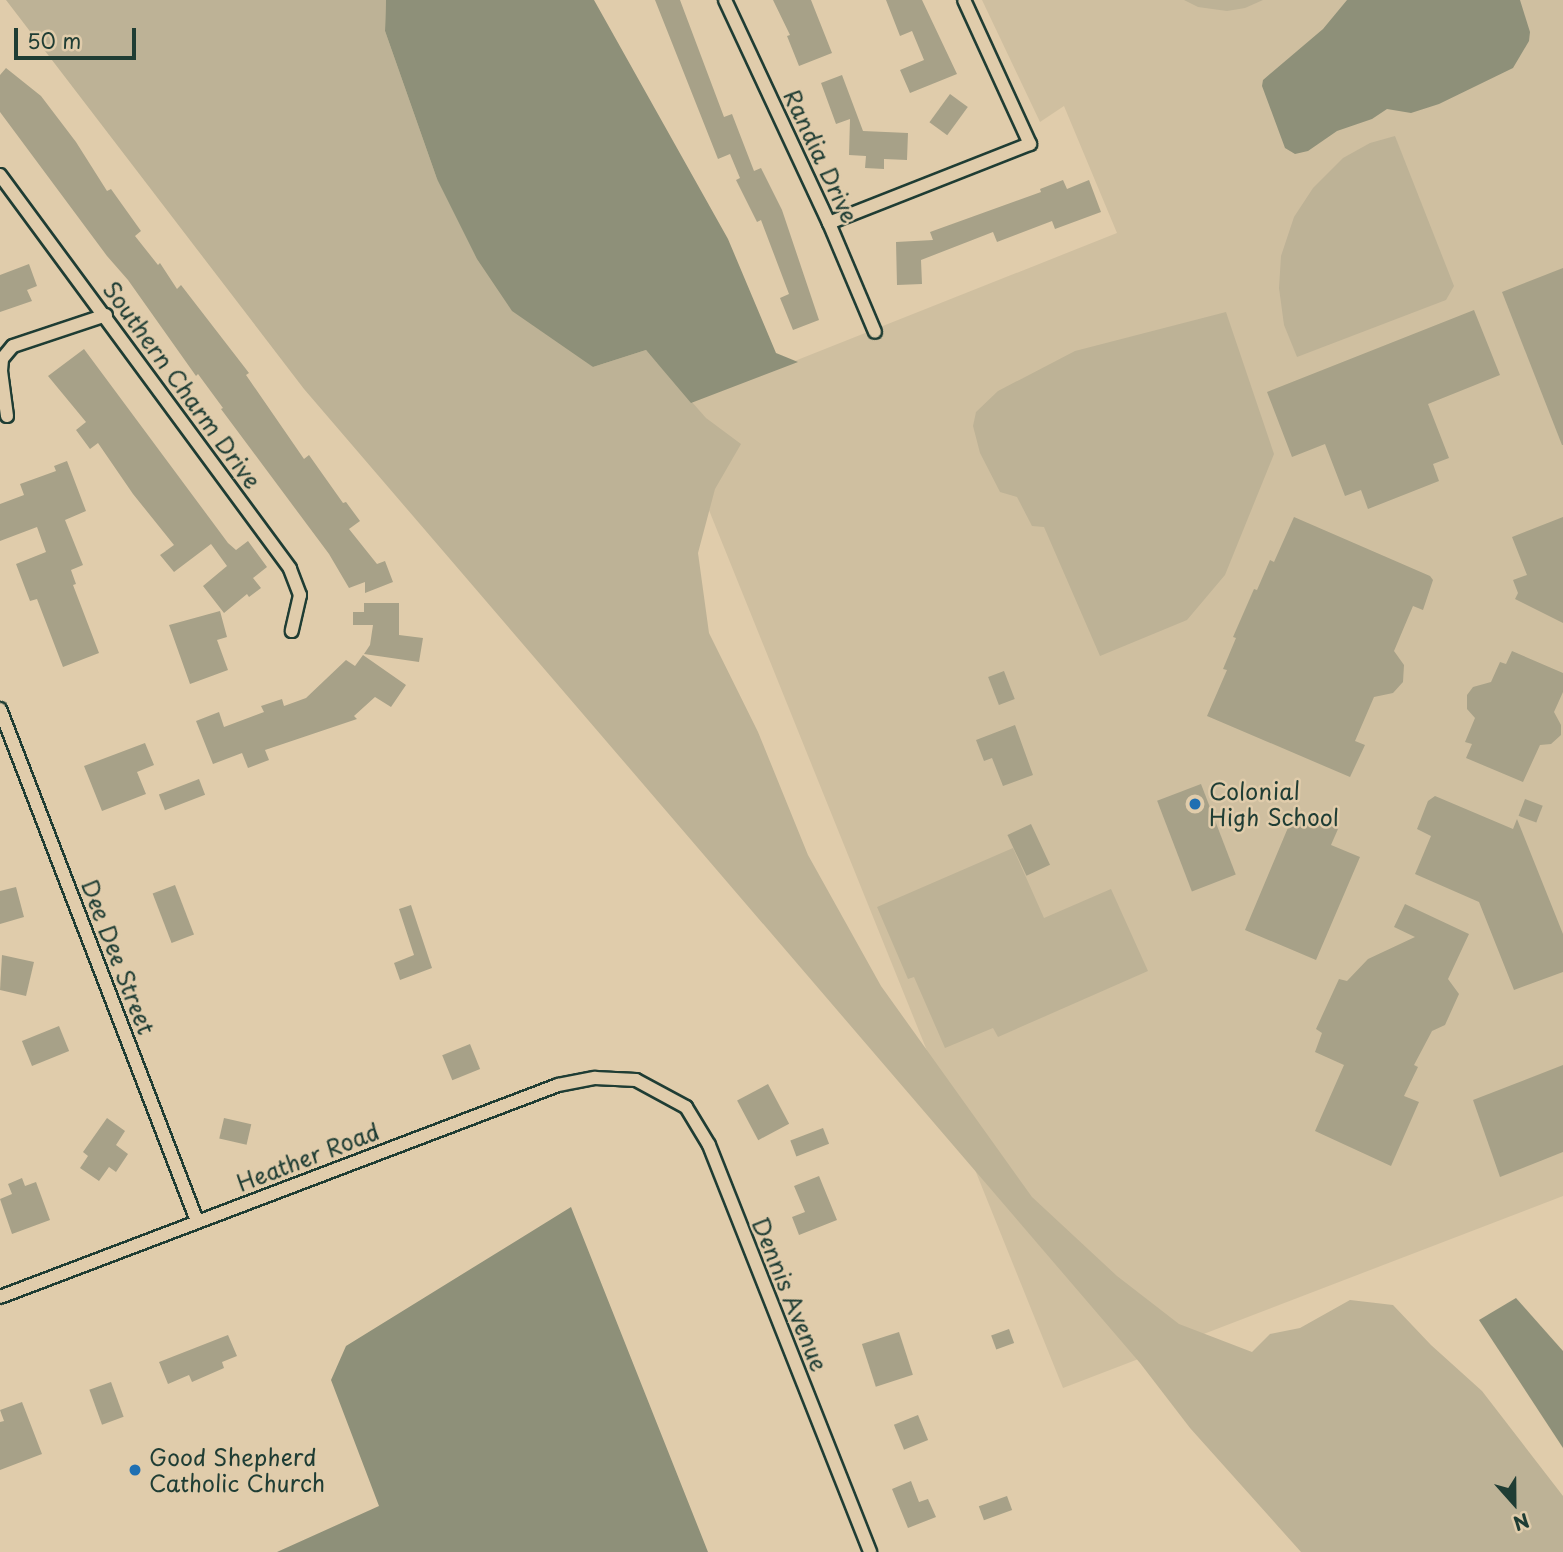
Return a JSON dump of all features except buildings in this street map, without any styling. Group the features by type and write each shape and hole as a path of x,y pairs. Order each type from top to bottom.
{"street":[{"name":"Randia Drive","path":"725,0 830,223 874,331"},
{"path":"830,223 1030,144 964,0"},
{"name":"Southern Charm Drive","path":"0,175 106,315 290,569 300,595 292,631"},
{"path":"7,416 2,359 13,346 106,315"},
{"name":"Dee Dee Street","path":"0,709 197,1221"},
{"name":"Heather Road","path":"0,1297 558,1085 595,1078 636,1080"},
{"name":"Dennis Avenue","path":"636,1080 686,1107 709,1145 870,1552"}],"shaded area":[{"path":"6,0 386,0 385,31 437,179 593,367 646,350 706,418 741,444 715,489 698,553 709,633 758,732 808,855 881,986 1032,1197 1117,1276 1179,1324 1252,1352 1270,1334 1300,1328 1350,1300 1393,1305 1431,1345 1482,1391 1563,1496 1563,1552 1301,1552 1190,1428 1140,1363 304,389"},
{"path":"386,0 594,0 728,239 776,353 798,362 691,403 646,350 593,367 512,311 477,259 437,179 385,31"},
{"name":"Colonial High School","path":"982,0 1563,0 1563,1196 1063,1388 669,411 1117,233 1064,106 1040,122"},
{"path":"1184,0 1263,0 1245,8 1227,11 1198,7"},
{"path":"1347,0 1520,0 1530,32 1529,41 1513,68 1439,104 1411,113 1387,109 1372,119 1337,131 1308,151 1295,154 1285,148 1262,86 1263,80 1323,29"},
{"path":"1395,136 1454,286 1446,300 1297,357 1284,325 1279,288 1281,256 1294,217 1313,188 1343,158 1370,143"},
{"path":"1226,312 1274,454 1225,575 1187,620 1100,656 1044,527 1032,526 1017,497 1000,492 980,453 973,426 976,412 998,391 1075,351"},
{"path":"1013,848 1044,918 1111,889 1148,971 998,1037 993,1028 945,1048 914,977 908,979 877,907"},
{"path":"571,1207 708,1552 277,1552 379,1506 331,1380 346,1346"},
{"path":"1516,1298 1563,1351 1563,1448 1479,1320"}],"place":[{"name":"Colonial High School","path":"1195,804"},
{"name":"Good Shepherd Catholic Church","path":"135,1470"}]}
